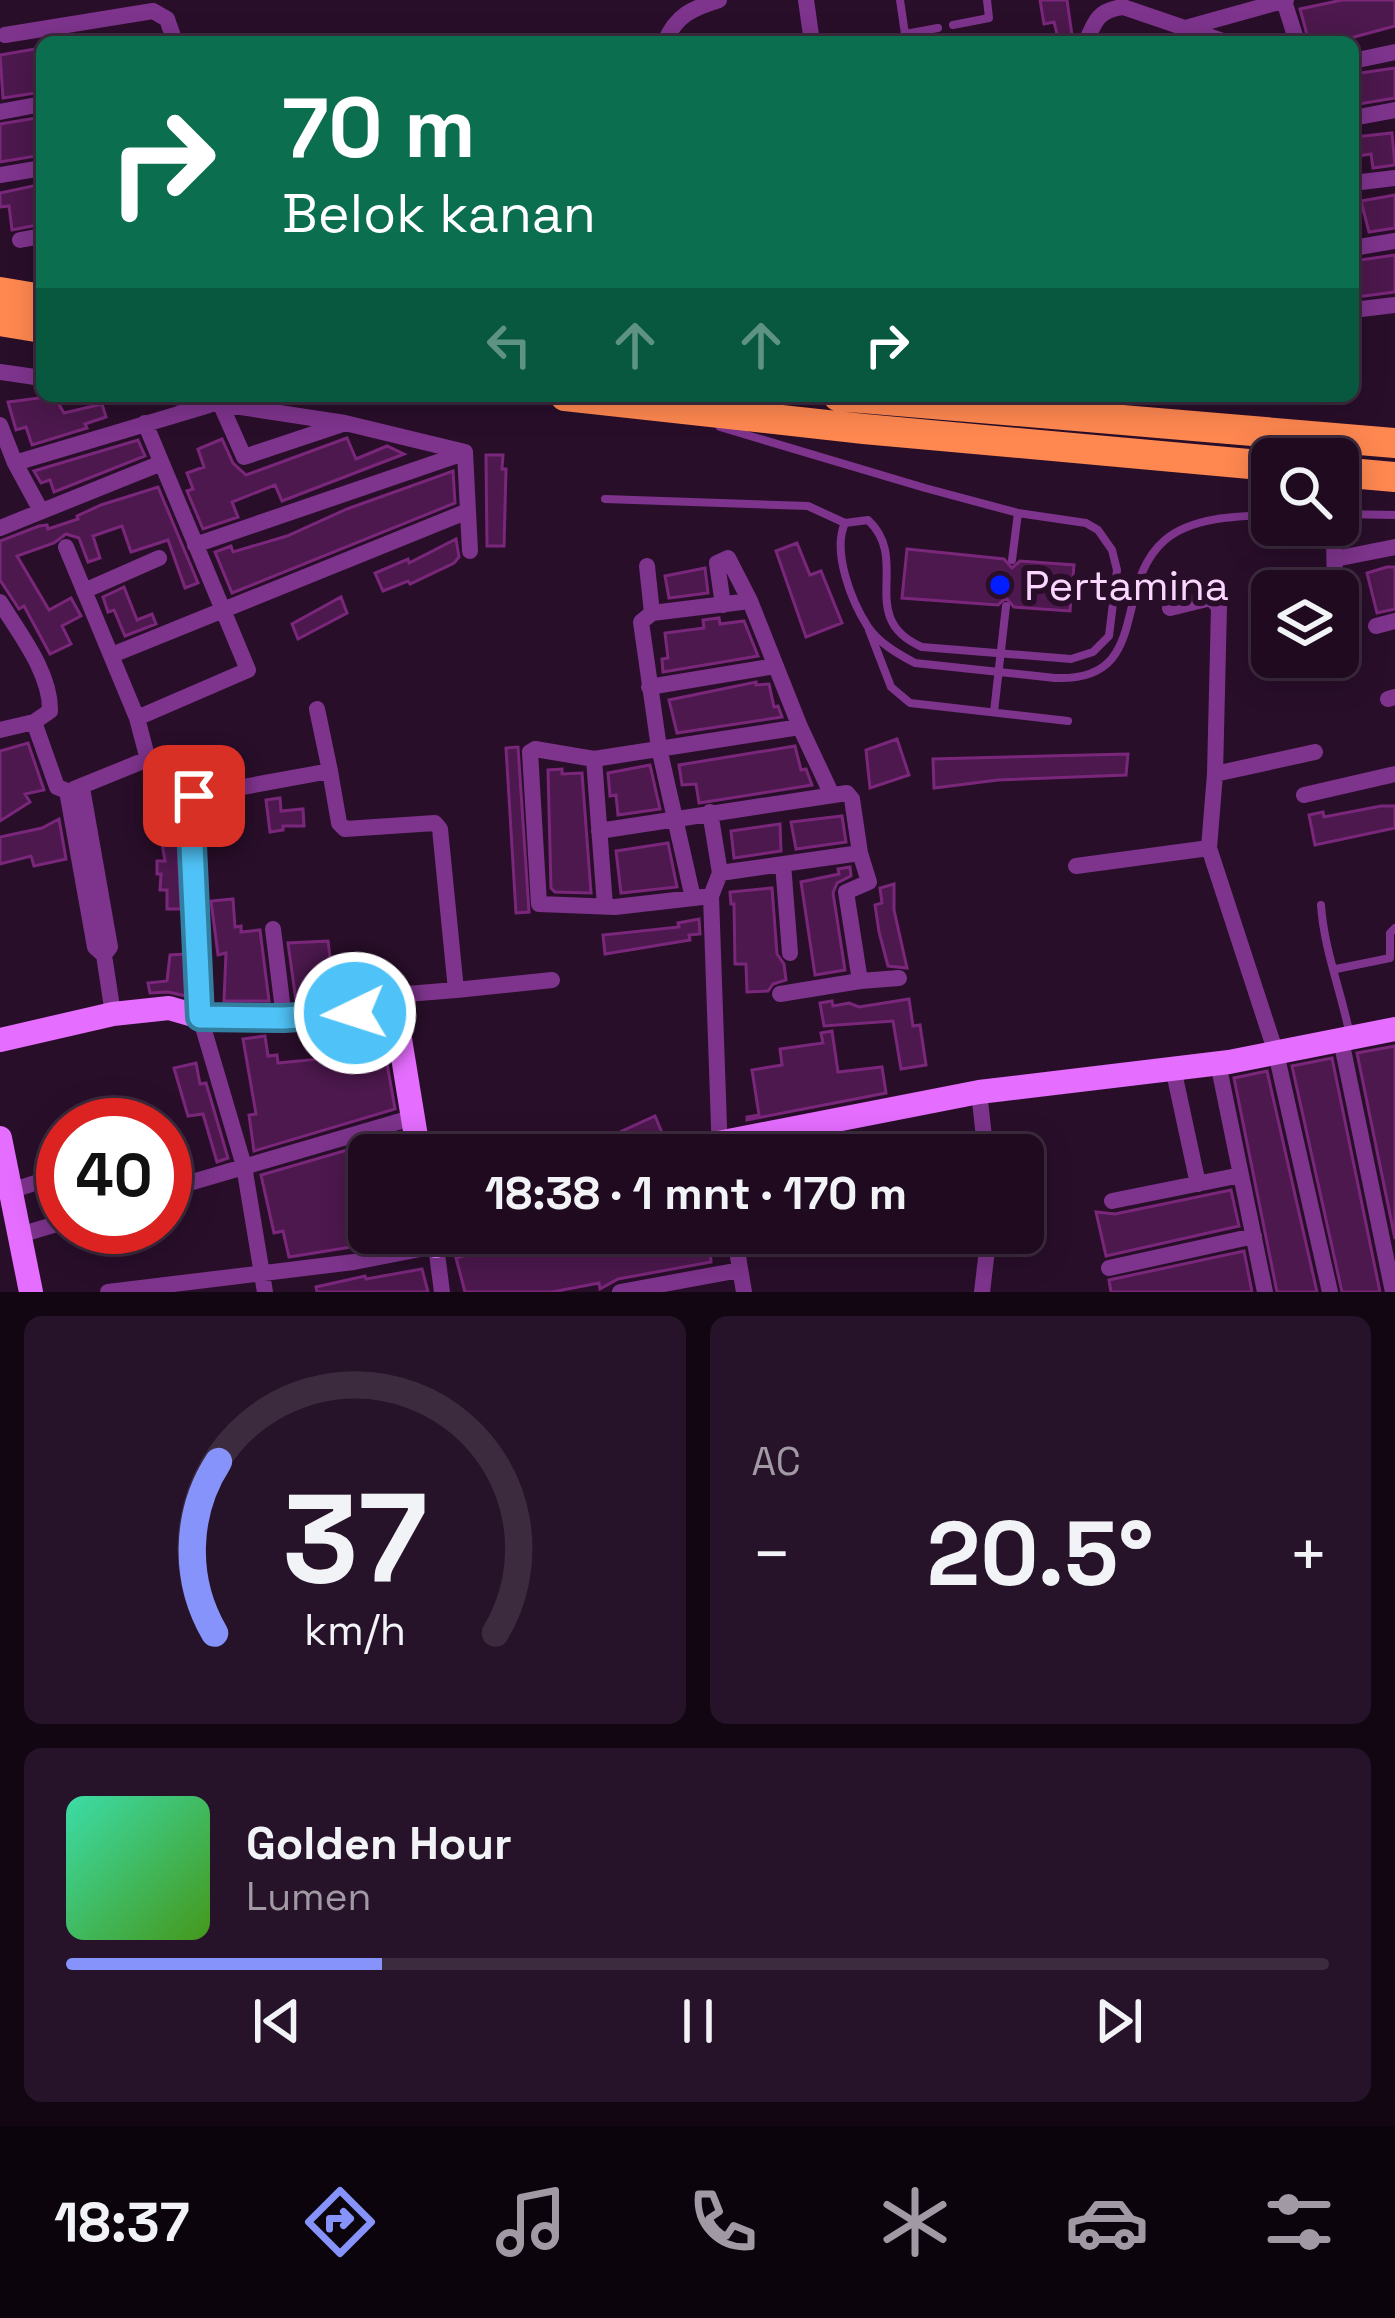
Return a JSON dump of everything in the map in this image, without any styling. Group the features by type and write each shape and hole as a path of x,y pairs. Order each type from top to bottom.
{"highway":[{"path":"0,292 36,298"},
{"path":"0,320 36,327"},
{"path":"616,402 1251,464"},
{"path":"911,402 1395,442"},
{"path":"1359,474 1395,477"}],"street":[{"path":"668,36 673,23 692,8 719,0"},
{"path":"806,0 811,36"},
{"path":"1172,0 1181,25"},
{"path":"1181,25 1285,0 1295,36"},
{"path":"1088,36 1096,17 1107,9 1124,7 1210,36"},
{"path":"4,35 162,8"},
{"path":"1359,60 1395,52"},
{"path":"0,112 36,105"},
{"path":"1359,117 1395,110"},
{"path":"0,175 36,169"},
{"path":"1359,182 1395,178"},
{"path":"20,240 36,237"},
{"path":"1359,247 1395,242"},
{"path":"1359,309 1395,305"},
{"path":"0,372 36,377"},
{"path":"211,402 345,423 465,452"},
{"path":"15,464 218,403"},
{"path":"218,403 244,457 345,423"},
{"path":"137,718 247,673 248,667 145,423"},
{"path":"0,425 40,509"},
{"path":"465,452 470,551"},
{"path":"195,545 465,452"},
{"path":"0,528 159,464"},
{"path":"112,655 468,511"},
{"path":"1334,546 1335,570"},
{"path":"34,722 57,788 74,789 146,759 137,718 66,547"},
{"path":"1335,559 1395,547"},
{"path":"84,591 160,558"},
{"path":"723,605 717,563 728,558 832,794"},
{"path":"647,566 652,614"},
{"path":"1170,608 1207,598 1215,599 1219,607 1209,848 1276,1053 1330,1292"},
{"path":"718,1134 702,897 674,817 641,622 652,614 750,601"},
{"path":"0,602 50,698 50,711 34,722 0,730"},
{"path":"1376,626 1395,621"},
{"path":"650,687 775,667"},
{"path":"317,709 339,823 345,829 428,822 440,829 456,990"},
{"path":"800,727 594,759 535,748 530,752 536,901 605,906 702,897 720,873 860,853"},
{"path":"1215,774 1315,752"},
{"path":"594,759 605,906"},
{"path":"266,1292 244,1166 200,1017 190,802 201,794 330,771"},
{"path":"1304,795 1395,774"},
{"path":"74,789 86,859 110,946 105,962 113,1014"},
{"path":"598,831 847,793 869,884 846,892 860,981"},
{"path":"710,812 720,873"},
{"path":"1076,866 1209,848"},
{"path":"783,864 790,953"},
{"path":"273,929 284,1018"},
{"path":"781,994 899,978"},
{"path":"0,1040 113,1014 169,1008 200,1017 284,1018 391,1011 407,994 552,980"},
{"path":"391,1011 415,1134"},
{"path":"788,1134 980,1092 1218,1063 1395,1030"},
{"path":"1346,1039 1393,1292"},
{"path":"1218,1063 1265,1292"},
{"path":"1173,1068 1198,1184"},
{"path":"980,1092 984,1134"},
{"path":"192,1182 412,1118"},
{"path":"0,1138 31,1292"},
{"path":"1112,1202 1241,1175"},
{"path":"6,1183 36,1178"},
{"path":"20,1235 36,1230"},
{"path":"1109,1268 1254,1236"},
{"path":"108,1292 354,1262 382,1254"},
{"path":"437,1254 442,1292"},
{"path":"737,1254 745,1292"},
{"path":"982,1292 987,1254"},
{"path":"626,1292 740,1270"}],"lane":[{"path":"900,0 906,34 938,28"},
{"path":"952,25 989,18 987,0"},
{"path":"605,499 808,506 845,523 868,520 880,531 886,549 885,600 890,623 904,640 922,647 1071,659 1093,652 1108,636 1117,570 1112,550 1098,530 1086,523 1018,513 658,407"},
{"path":"1012,560 1018,513"},
{"path":"1359,514 1395,515"},
{"path":"868,628 895,653 915,663 1076,678 1098,672 1121,646 1143,569 1168,538 1201,523 1251,517"},
{"path":"845,523 838,550 891,687 910,703 1067,721"},
{"path":"994,712 1006,606"},
{"path":"1321,905 1346,1039"},
{"path":"1336,969 1390,958 1390,933 1395,928"}],"building":[{"path":"1040,0 1067,0 1072,36 1058,36 1054,22 1044,24"},
{"path":"1342,0 1395,0 1395,26 1358,36 1307,36 1300,9"},
{"path":"36,49 36,93 3,98 0,55"},
{"path":"1395,68 1395,98 1359,104 1359,73"},
{"path":"36,118 36,156 0,162 0,124"},
{"path":"1392,133 1395,165 1373,168 1371,154 1359,156 1359,136"},
{"path":"36,185 36,225 12,230 9,206 0,207 0,193"},
{"path":"1395,195 1395,228 1369,232 1361,201"},
{"path":"1395,255 1395,292 1359,297 1359,260"},
{"path":"36,398 36,402 58,402 64,413 102,404 106,417 32,445 26,427 16,430 8,402"},
{"path":"347,438 356,459 387,446 404,454 282,501 275,485 232,502 238,517 203,529 187,491 193,489 187,473 204,467 198,449 222,439 233,463 246,475"},
{"path":"138,440 145,456 54,492 50,480 41,483 34,471"},
{"path":"486,455 503,455 502,469 506,469 504,546 487,546"},
{"path":"453,471 455,503 232,593 215,552 231,546 233,552 287,536"},
{"path":"158,487 198,583 185,588 168,540 131,552 122,526 93,536 100,558 88,562 79,538 66,534 17,556 49,610 71,598 81,616 62,626 71,644 50,654 24,606 19,609 0,580 0,541 39,526 48,529 78,519 101,505"},
{"path":"456,539 459,557 454,563 383,591 375,573 408,559 409,563"},
{"path":"797,543 810,575 821,571 842,623 806,637 776,551"},
{"path":"907,549 1004,559 1012,568 1020,561 1074,565 1070,611 1014,607 1006,598 998,605 902,598"},
{"path":"1395,567 1395,609 1377,613 1367,573"},
{"path":"705,568 708,593 669,598 665,576"},
{"path":"124,587 137,620 152,614 156,624 125,636 103,597"},
{"path":"341,597 347,613 298,639 292,624"},
{"path":"719,618 720,624 744,621 758,656 663,672 662,659 668,658 665,633 704,628 703,620"},
{"path":"756,682 769,684 774,707 778,706 782,717 677,733 669,700"},
{"path":"897,739 909,775 870,788 866,750"},
{"path":"28,743 44,790 25,794 30,802 0,821 0,751"},
{"path":"795,746 801,770 806,769 812,785 699,803 696,784 682,785 679,765"},
{"path":"518,747 529,912 516,913 506,748"},
{"path":"1128,754 1126,775 998,780 934,788 933,759"},
{"path":"650,765 660,809 618,815 608,773"},
{"path":"562,769 562,774 582,773 591,893 551,888 548,770"},
{"path":"280,798 281,811 303,809 304,826 283,826 283,830 270,832 266,800"},
{"path":"1395,806 1395,828 1315,845 1309,815 1323,812 1324,817"},
{"path":"842,816 846,842 796,849 791,822"},
{"path":"59,819 66,859 34,866 31,856 0,864 0,837 42,828"},
{"path":"163,821 177,821 181,909 167,909 167,890 160,890 157,861 165,861"},
{"path":"780,824 781,851 734,858 731,831"},
{"path":"668,843 677,887 621,893 616,851"},
{"path":"850,867 851,876 837,883 833,893 845,970 815,975 801,882"},
{"path":"894,884 894,910 907,968 888,966 879,932 875,905 882,903 880,888"},
{"path":"772,888 777,954 786,980 768,991 747,992 746,964 735,964 730,892"},
{"path":"233,899 235,927 241,926 241,932 260,930 269,1001 224,1001 226,953 218,955 211,901"},
{"path":"699,919 700,934 689,935 690,940 605,954 603,935 679,927 678,923"},
{"path":"328,941 335,998 296,1001 288,943"},
{"path":"184,954 186,996 150,993 148,983 167,981 170,955"},
{"path":"909,999 913,1026 920,1025 926,1065 901,1069 893,1021 824,1026 820,1003 859,1007"},
{"path":"832,1031 838,1072 882,1067 886,1093 747,1120 759,1115 752,1070 782,1065 780,1049 823,1043 821,1033"},
{"path":"265,1036 268,1056 277,1055 278,1063 320,1059 320,1047 337,1047 337,1041 359,1046 360,1054 385,1052 395,1109 254,1151 249,1115 256,1114 243,1039"},
{"path":"1395,1046 1395,1239 1357,1053"},
{"path":"1332,1058 1380,1292 1342,1292 1292,1066"},
{"path":"196,1063 228,1158 217,1162 203,1114 192,1115 192,1098 183,1098 174,1068"},
{"path":"1267,1071 1317,1292 1277,1292 1234,1078"},
{"path":"655,1116 663,1134 616,1134"},
{"path":"348,1150 348,1248 289,1257 283,1231 274,1233 261,1175"},
{"path":"1231,1190 1239,1226 1106,1256 1096,1212 1115,1214"},
{"path":"1244,1251 1252,1292 1111,1292 1109,1280"},
{"path":"471,1254 710,1254 711,1262 618,1279 600,1289 599,1283 552,1292 465,1292 456,1258"},
{"path":"422,1269 428,1292 317,1292 316,1287 365,1276"}],"place":[{"name":"Pertamina","path":"1000,585"}],"route":[{"path":"194,796 190,802 200,1017 355,1013"}]}
